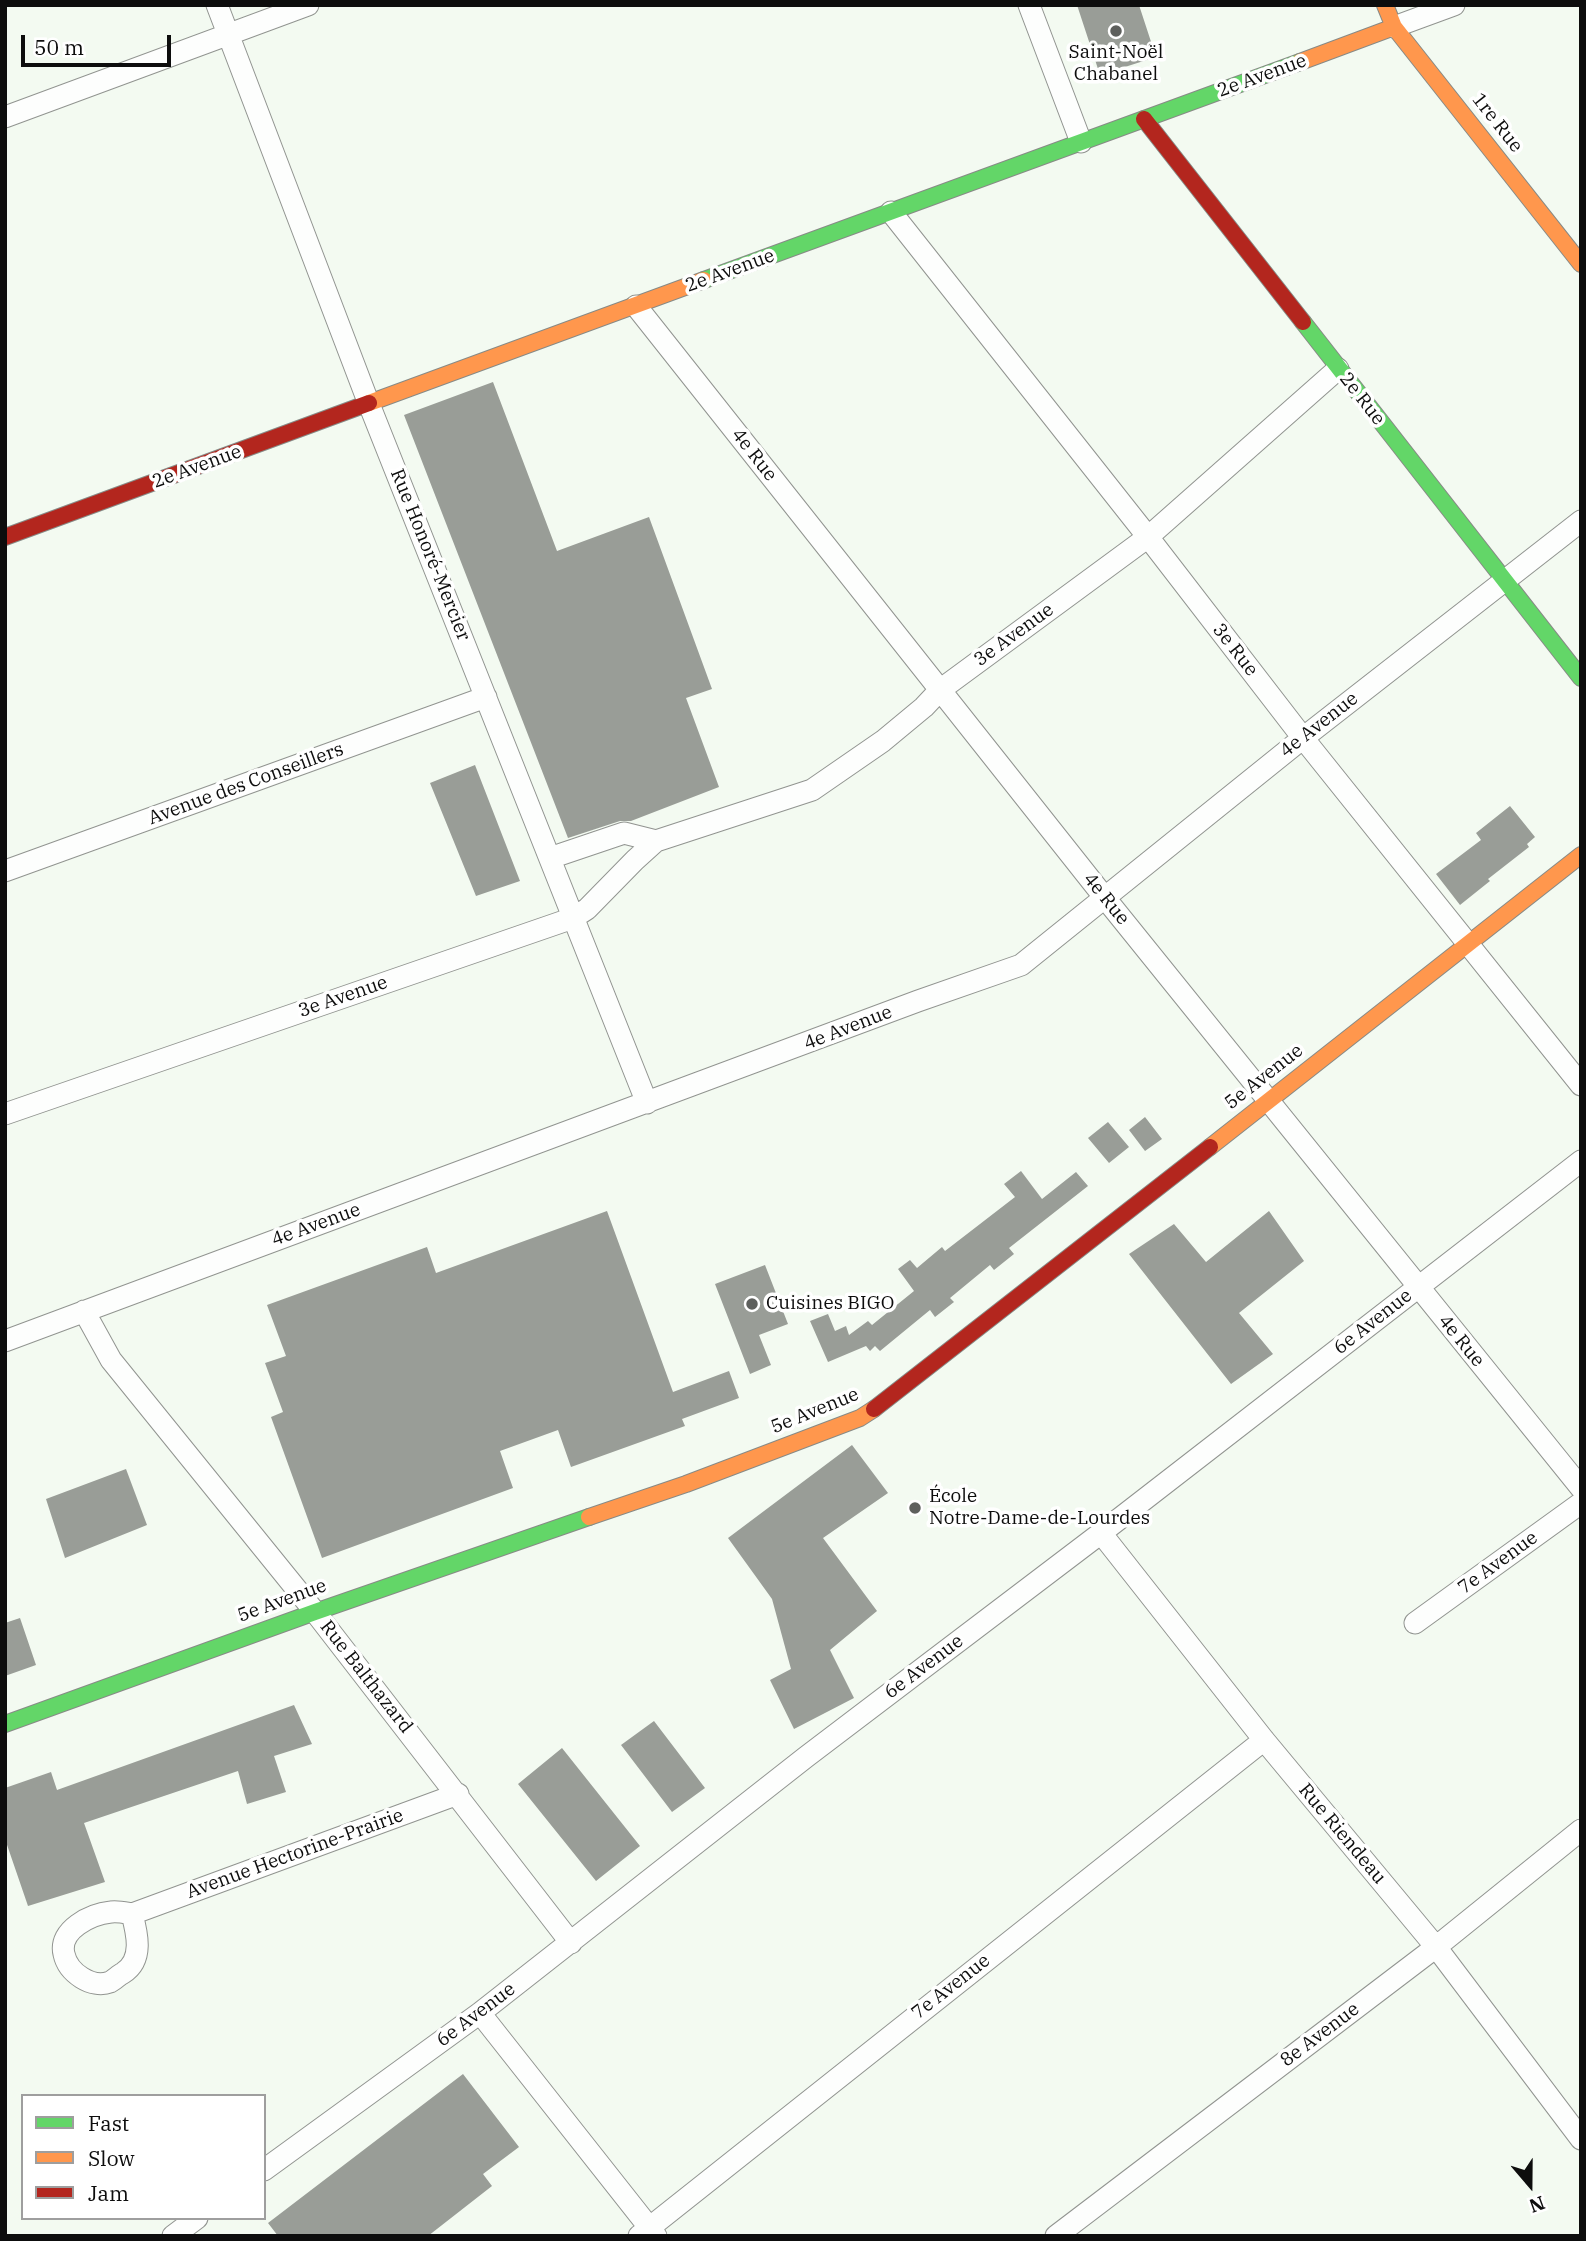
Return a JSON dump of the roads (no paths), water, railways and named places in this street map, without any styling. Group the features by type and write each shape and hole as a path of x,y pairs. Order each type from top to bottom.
{"street":[{"name":"Rue Honoré-Mercier","path":"217,5 369,404 647,1103"},
{"path":"5,117 308,5"},
{"path":"1029,5 1081,142"},
{"name":"1re Rue","path":"1385,5 1394,27 1581,264"},
{"name":"2e Avenue","path":"5,537 1454,5"},
{"name":"2e Rue","path":"1144,119 1581,678"},
{"name":"3e Rue","path":"891,212 1303,738 1581,1085"},
{"name":"4e Rue","path":"636,306 1105,898 1581,1488"},
{"name":"3e Avenue","path":"5,1114 573,918 587,909 656,841 812,790 883,741 940,690 1148,537 1338,369"},
{"name":"4e Avenue","path":"5,1341 1021,965 1303,738 1581,521"},
{"name":"Avenue des Conseillers","path":"5,871 486,697"},
{"path":"550,858 624,833 656,841"},
{"name":"5e Avenue","path":"5,1724 315,1612 698,1479 837,1427 880,1406 1581,855"},
{"name":"6e Avenue","path":"266,2169 480,2013 806,1758 1581,1161"},
{"name":"Rue Balthazard","path":"84,1311 111,1360 315,1612 571,1943"},
{"name":"7e Avenue","path":"1415,1623 1581,1503"},
{"name":"Rue Riendeau","path":"1101,1533 1264,1740 1436,1947 1581,2139"},
{"name":"7e Avenue","path":"648,2233 1264,1740"},
{"name":"Avenue Hectorine-Prairie","path":"132,1914 458,1794"},
{"name":"8e Avenue","path":"1056,2236 1436,1947 1581,1830"},
{"path":"480,2013 648,2233"},
{"path":"173,2236 194,2220"}],"place":[{"name":"Saint-Noël Chabanel","path":"1116,31"},
{"name":"Cuisines BIGO","path":"752,1304"},
{"name":"École Notre-Dame-de-Lourdes","path":"915,1508"}]}
